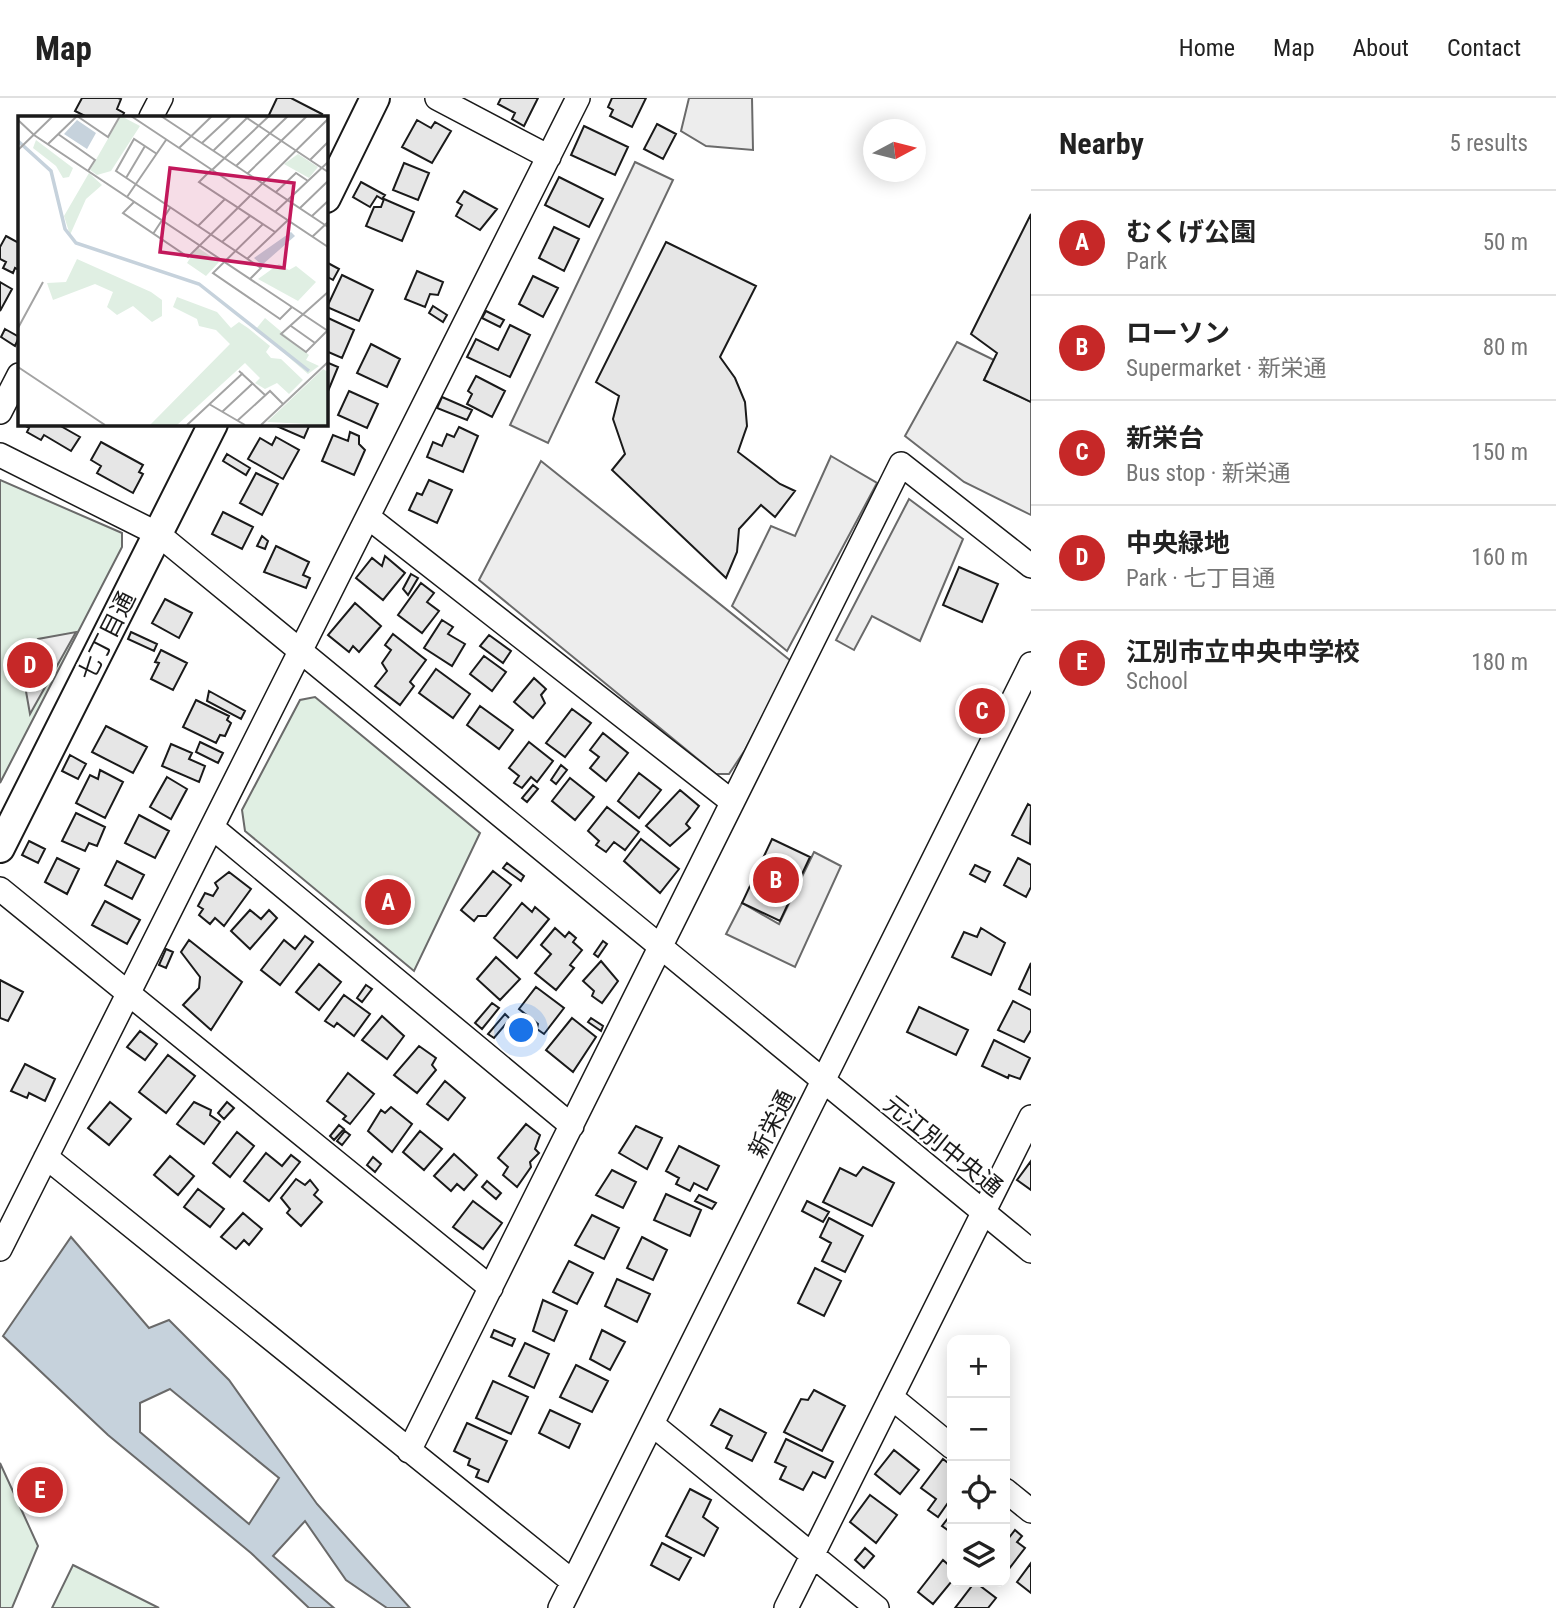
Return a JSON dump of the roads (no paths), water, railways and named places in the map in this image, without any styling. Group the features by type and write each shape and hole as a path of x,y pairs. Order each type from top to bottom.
{"street":[{"path":"152,116 161,98"},
{"path":"327,196 375,98"},
{"path":"437,98 549,157"},
{"path":"0,1249 578,98"},
{"path":"0,412 18,377"},
{"name":"七丁目通","path":"0,848 212,425"},
{"name":"元江別中央通","path":"0,455 158,534 1031,1251"},
{"path":"410,1451 661,948 731,801 901,464 1031,566"},
{"path":"368,517 731,801"},
{"name":"新栄通","path":"560,1608 1031,664"},
{"path":"213,828 572,1126"},
{"path":"0,889 491,1288"},
{"path":"786,1608 1031,1117"},
{"path":"46,1157 573,1583"},
{"path":"891,1397 947,1443"},
{"path":"652,1424 877,1608"},
{"path":"1010,1494 1031,1511"}],"place":[{"name":"中央緑地","path":"30,665"},
{"name":"新栄台","path":"982,711"},
{"name":"ローソン","path":"776,880"},
{"name":"むくげ公園","path":"388,902"},
{"name":"江別市立中央中学校","path":"40,1490"}]}
